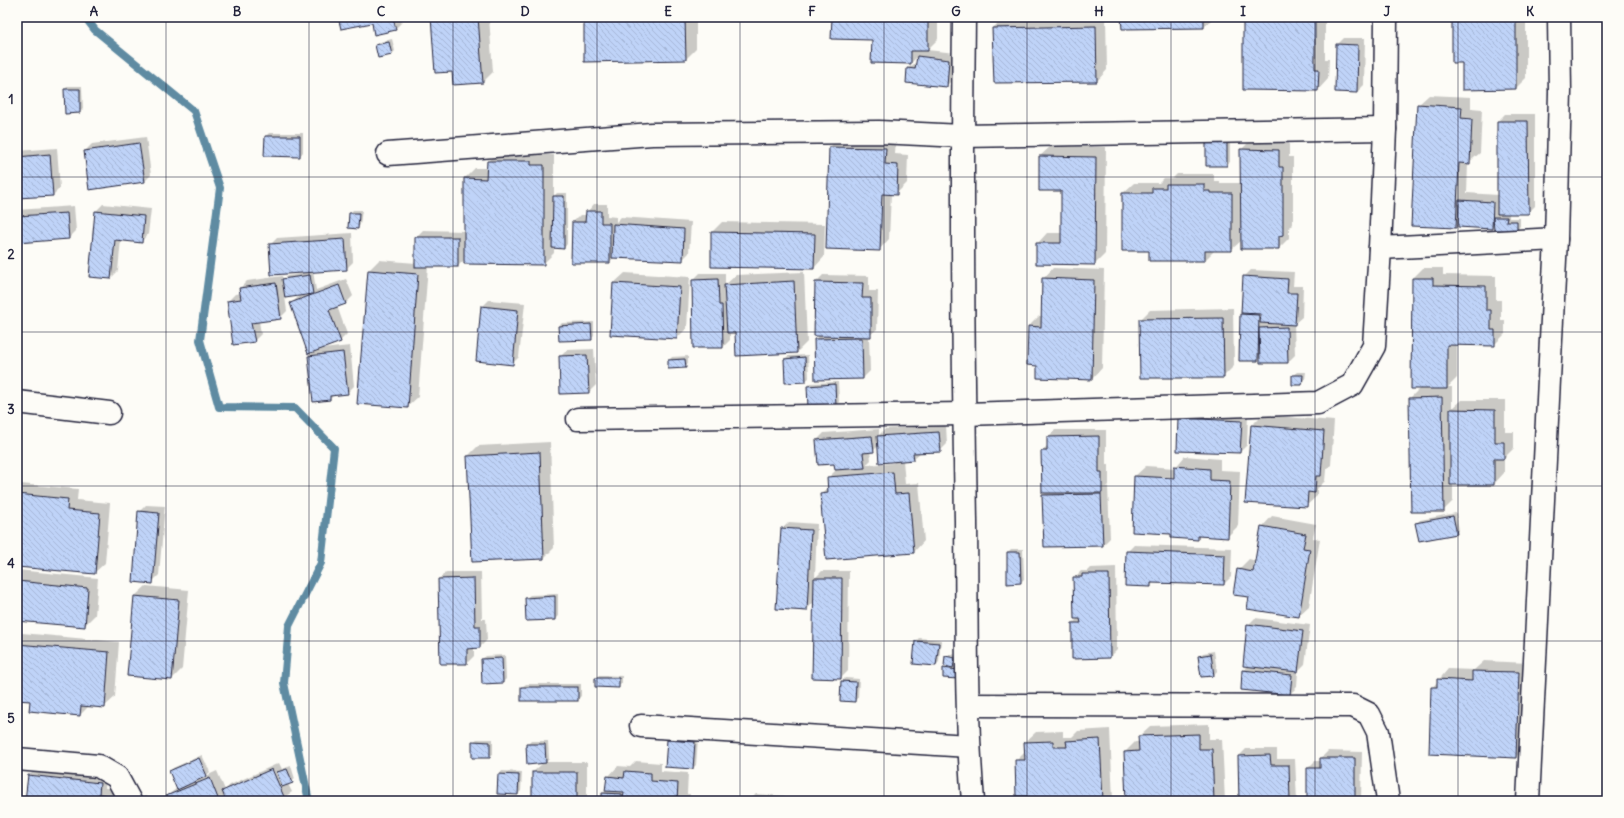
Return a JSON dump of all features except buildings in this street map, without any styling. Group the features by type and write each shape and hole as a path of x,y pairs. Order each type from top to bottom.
{"street":[{"path":"964,17 962,136 964,414 969,746 973,801"},
{"path":"578,419 964,414 1318,403 1352,385 1374,346 1385,129 1386,17"},
{"path":"1528,801 1556,239 1560,92 1559,17"},
{"path":"388,154 652,134 879,132 962,136 1385,129"},
{"path":"1380,248 1556,239"},
{"path":"17,402 109,413"},
{"path":"969,705 1353,706 1369,714 1378,732 1388,801"},
{"path":"641,726 969,746"},
{"path":"17,759 98,766 116,777 130,801"}],"waterway":[{"path":"85,17 95,30 194,111 220,188 200,340 219,407 295,408 334,448 321,563 289,626 284,683 309,801"}]}
